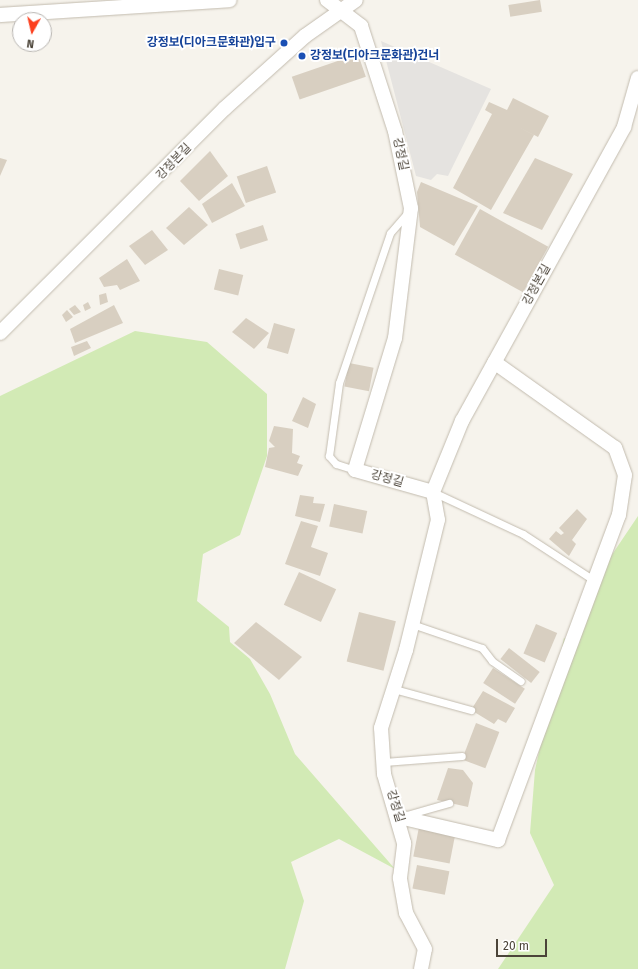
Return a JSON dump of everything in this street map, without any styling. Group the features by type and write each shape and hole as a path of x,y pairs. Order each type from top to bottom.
{"street":[{"path":"0,15 230,0"},
{"name":"강정길","path":"327,0 361,26 396,131 411,208"},
{"name":"강정본길","path":"0,333 224,109 305,36 356,0"},
{"name":"강정본길","path":"433,492 462,421 624,127 638,78"},
{"path":"355,470 395,338 411,208"},
{"path":"399,817 498,840 595,581 621,507 625,475 615,448 494,362"},
{"name":"강정길","path":"355,470 433,492 438,520 412,624 381,728 384,762 399,817 404,844 400,878 406,913 425,949 422,969"}],"lane":[{"name":"강정길","path":"355,470 336,464 329,456 339,383 390,233 411,208"},
{"path":"433,492 523,534 595,581"},
{"path":"412,624 482,648 492,661 521,681"},
{"path":"394,688 471,710"},
{"path":"384,762 462,756"},
{"path":"399,817 449,803"}],"green space":[{"path":"135,331 207,342 267,394 267,456 240,535 203,554 197,601 229,627 230,642 250,659 270,694 295,754 395,869 339,839 291,862 304,901 285,969 0,969 0,396"},
{"path":"638,516 638,969 498,969 554,885 530,833 535,770 564,638 578,645 603,568"}],"shaded area":[{"path":"381,41 491,89 448,176 437,174 431,180 416,176"}],"building":[{"path":"540,0 542,12 510,17 508,5"},
{"path":"358,54 366,77 300,99 292,77"},
{"path":"513,98 549,116 538,137 503,119 534,135 491,210 453,188 492,114 485,110 489,102 507,110"},
{"path":"210,151 228,176 199,201 180,181"},
{"path":"0,158 7,160 0,176"},
{"path":"535,158 573,174 542,230 503,213"},
{"path":"267,166 276,192 246,203 237,176"},
{"path":"421,182 478,206 454,246 420,227 417,192"},
{"path":"232,183 245,206 212,223 202,204"},
{"path":"189,207 208,225 184,245 166,228"},
{"path":"480,209 548,247 523,292 455,254"},
{"path":"263,225 268,240 240,249 235,234"},
{"path":"152,230 168,250 145,265 129,246"},
{"path":"127,259 140,281 120,290 117,285 104,287 99,278"},
{"path":"219,269 243,275 238,295 214,289"},
{"path":"106,293 108,302 100,305 99,295"},
{"path":"88,302 91,308 85,311 83,305"},
{"path":"75,305 81,312 74,315 69,309"},
{"path":"114,305 123,323 75,343 70,329"},
{"path":"67,310 73,317 66,322 62,315"},
{"path":"246,318 269,333 254,349 232,332"},
{"path":"274,323 295,329 288,354 267,348"},
{"path":"87,341 91,348 74,356 71,347"},
{"path":"349,363 374,368 369,391 344,387"},
{"path":"303,397 316,404 308,428 292,421"},
{"path":"274,426 293,429 292,453 300,456 297,463 303,465 298,476 265,467 269,448 275,447 269,441"},
{"path":"300,495 314,497 313,503 325,504 320,522 295,516"},
{"path":"334,504 367,511 362,534 329,526"},
{"path":"577,509 587,519 572,540 576,544 569,556 549,539 556,531 561,535 564,533 559,528"},
{"path":"301,521 318,526 311,547 328,553 320,576 285,564"},
{"path":"299,572 336,589 321,622 284,605"},
{"path":"359,612 396,621 384,671 347,661"},
{"path":"256,622 302,657 279,680 234,643"},
{"path":"536,624 557,633 545,662 523,653"},
{"path":"509,648 540,672 531,683 500,659"},
{"path":"493,668 525,689 515,704 483,683"},
{"path":"483,691 515,708 506,723 498,719 494,724 471,710"},
{"path":"476,723 499,732 485,768 462,759"},
{"path":"448,768 463,770 473,783 468,807 437,800"},
{"path":"419,827 455,834 450,864 413,856"},
{"path":"417,865 449,871 445,895 412,889"}],"place":[{"name":"강정보(디아크문화관)입구","path":"284,43"},
{"name":"강정보(디아크문화관)건너","path":"302,56"}]}
